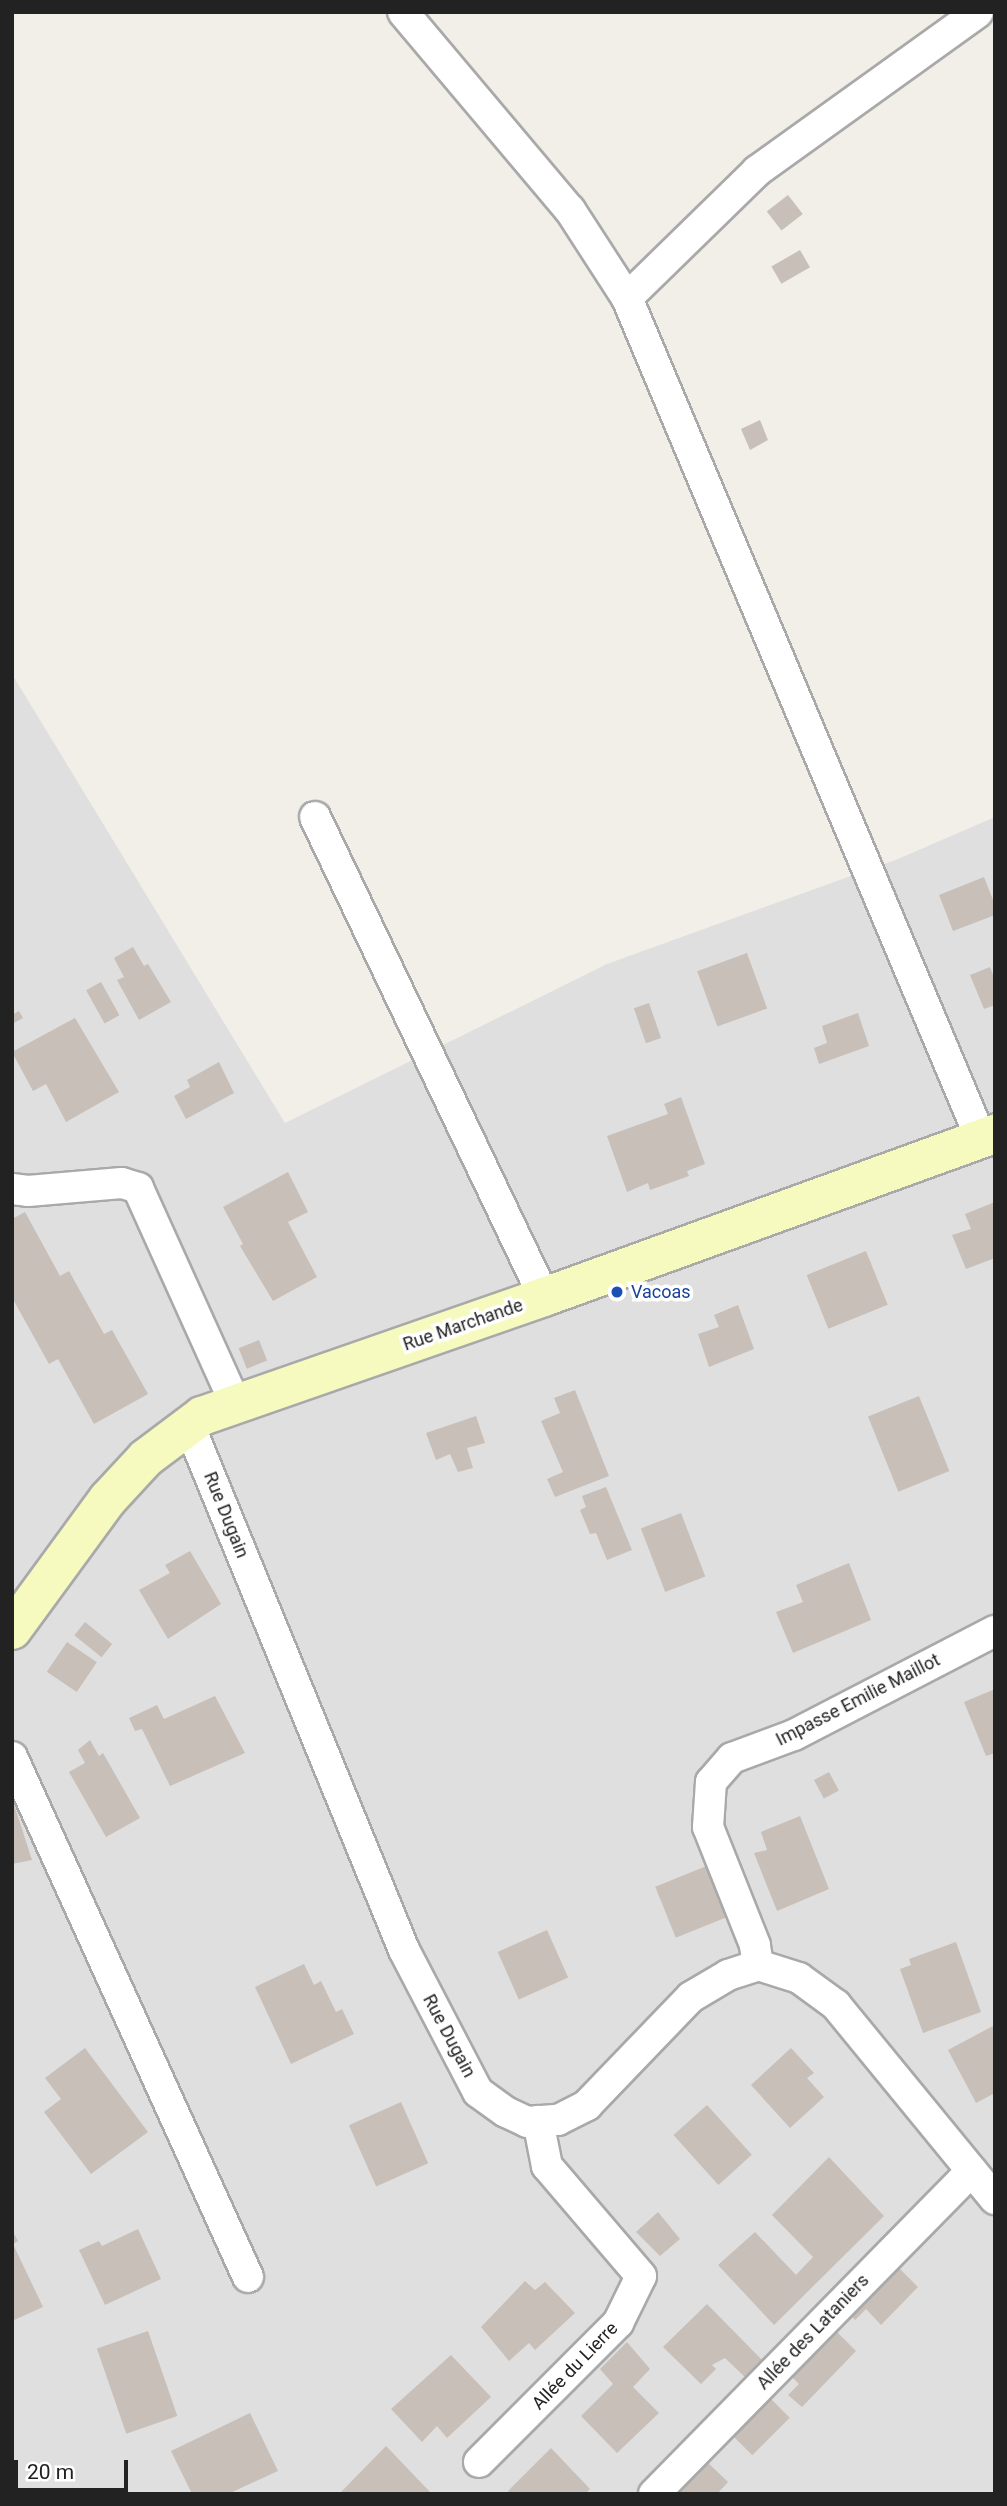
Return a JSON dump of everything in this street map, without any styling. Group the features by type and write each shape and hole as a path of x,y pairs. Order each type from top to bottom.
{"main road":[{"name":"Rue Marchande","path":"12,1630 108,1499 146,1458 189,1424 235,1403 544,1297 988,1136"}],"street":[{"path":"402,12 570,211 627,298 988,1136"},
{"path":"627,298 757,171 978,12"},
{"path":"315,817 544,1297"},
{"path":"12,1189 28,1191 122,1183 138,1188 235,1403"},
{"name":"Rue Dugain","path":"189,1424 404,1950 478,2092 506,2112 527,2122 558,2120 587,2105 691,1997 728,1975 758,1965"},
{"name":"Impasse Emilie Maillot","path":"758,1965 755,1945 708,1827 711,1782 732,1758 794,1735 995,1631"},
{"path":"12,1757 248,2277"},
{"path":"758,1965 799,1979 836,2005 995,2199"},
{"name":"Allée du Lierre","path":"479,2462 618,2323 641,2276 547,2166 538,2121"},
{"name":"Allée des Lataniers","path":"654,2494 971,2171"}],"shaded area":[{"path":"12,674 285,1123 607,964 898,859 995,817 995,2494 12,2494"}],"building":[{"path":"788,195 803,214 781,231 767,212"},
{"path":"800,250 810,267 781,284 771,266"},
{"path":"760,420 768,440 750,450 741,429"},
{"path":"984,877 995,905 995,915 953,931 939,895"},
{"path":"133,947 144,966 148,964 171,1002 139,1020 117,980 124,977 114,958"},
{"path":"747,953 767,1008 717,1027 697,971"},
{"path":"990,967 995,980 995,1005 984,1009 970,975"},
{"path":"101,982 119,1015 105,1023 86,990"},
{"path":"649,1003 661,1038 646,1043 634,1008"},
{"path":"19,1011 23,1018 12,1024 12,1015"},
{"path":"858,1013 869,1046 819,1064 814,1048 827,1043 822,1026"},
{"path":"75,1018 119,1092 66,1122 46,1084 33,1091 12,1052"},
{"path":"219,1062 234,1093 186,1119 174,1096 190,1087 187,1080"},
{"path":"681,1097 705,1164 687,1171 689,1176 650,1190 648,1183 627,1192 607,1136 668,1114 664,1104"},
{"path":"288,1172 308,1212 288,1222 317,1277 273,1301 240,1246 243,1244 223,1207"},
{"path":"995,1202 995,1258 966,1269 952,1235 971,1229 965,1214"},
{"path":"25,1212 60,1276 69,1271 104,1334 112,1330 148,1394 94,1424 58,1359 49,1364 14,1301 12,1302 12,1219"},
{"path":"866,1251 888,1305 828,1329 807,1275"},
{"path":"738,1305 754,1349 709,1367 698,1334 719,1327 714,1315"},
{"path":"259,1340 267,1360 247,1369 239,1348"},
{"path":"575,1390 609,1476 555,1497 547,1479 563,1472 541,1421 560,1413 554,1398"},
{"path":"919,1396 949,1471 898,1492 868,1417"},
{"path":"476,1416 485,1443 467,1448 473,1468 458,1472 450,1454 436,1460 426,1433"},
{"path":"606,1487 632,1550 607,1560 596,1533 590,1534 580,1510 586,1507 582,1496"},
{"path":"681,1513 705,1576 665,1592 641,1528"},
{"path":"190,1551 221,1604 168,1639 139,1590 170,1573 165,1565"},
{"path":"849,1563 871,1620 793,1653 776,1612 803,1602 796,1585"},
{"path":"85,1622 112,1644 102,1657 74,1635"},
{"path":"67,1642 97,1662 77,1692 47,1672"},
{"path":"995,1689 995,1753 986,1756 964,1702"},
{"path":"215,1696 245,1753 170,1786 142,1729 135,1731 129,1718 157,1705 164,1719"},
{"path":"90,1740 99,1756 103,1753 140,1818 106,1837 69,1772 85,1763 78,1750"},
{"path":"829,1772 839,1791 824,1799 814,1780"},
{"path":"12,1798 32,1860 12,1864"},
{"path":"800,1816 829,1889 777,1911 754,1853 767,1850 761,1832"},
{"path":"709,1865 730,1916 676,1938 655,1887"},
{"path":"547,1930 568,1978 519,1999 498,1952"},
{"path":"956,1942 981,2012 923,2033 900,1969 911,1965 909,1959"},
{"path":"304,1964 314,1985 321,1981 336,2012 342,2009 354,2034 291,2064 255,1987"},
{"path":"993,2026 995,2093 976,2103 948,2050"},
{"path":"85,2048 148,2132 91,2174 44,2112 61,2099 45,2078"},
{"path":"791,2048 814,2073 807,2078 824,2097 790,2128 751,2085"},
{"path":"401,2102 428,2163 376,2186 349,2125"},
{"path":"707,2105 752,2155 718,2185 674,2135"},
{"path":"829,2157 884,2216 774,2325 718,2265 755,2232 796,2275 813,2257 772,2215"},
{"path":"658,2212 680,2239 660,2256 636,2232"},
{"path":"138,2229 161,2279 105,2305 79,2250 99,2241 102,2246"},
{"path":"12,2230 18,2241 13,2244 43,2307 12,2321"},
{"path":"891,2260 918,2287 881,2325 866,2309 855,2320 845,2309"},
{"path":"525,2281 535,2290 545,2282 575,2313 535,2350 529,2343 509,2361 481,2327"},
{"path":"707,2304 764,2362 747,2379 725,2358 712,2365 716,2369 701,2384 663,2347"},
{"path":"830,2325 856,2351 802,2407 788,2395 799,2384 786,2371"},
{"path":"148,2331 177,2416 126,2434 97,2349"},
{"path":"627,2342 650,2369 633,2387 659,2413 617,2453 581,2416 613,2384 600,2369"},
{"path":"451,2355 491,2397 447,2438 437,2426 422,2442 391,2409"},
{"path":"765,2393 790,2418 752,2455 728,2430"},
{"path":"250,2413 278,2471 228,2494 192,2494 171,2451"},
{"path":"386,2446 432,2494 341,2492"},
{"path":"551,2448 590,2489 585,2494 510,2494 508,2491"},
{"path":"703,2458 728,2482 717,2494 669,2494"}],"place":[{"name":"Vacoas","path":"617,1292"}]}
